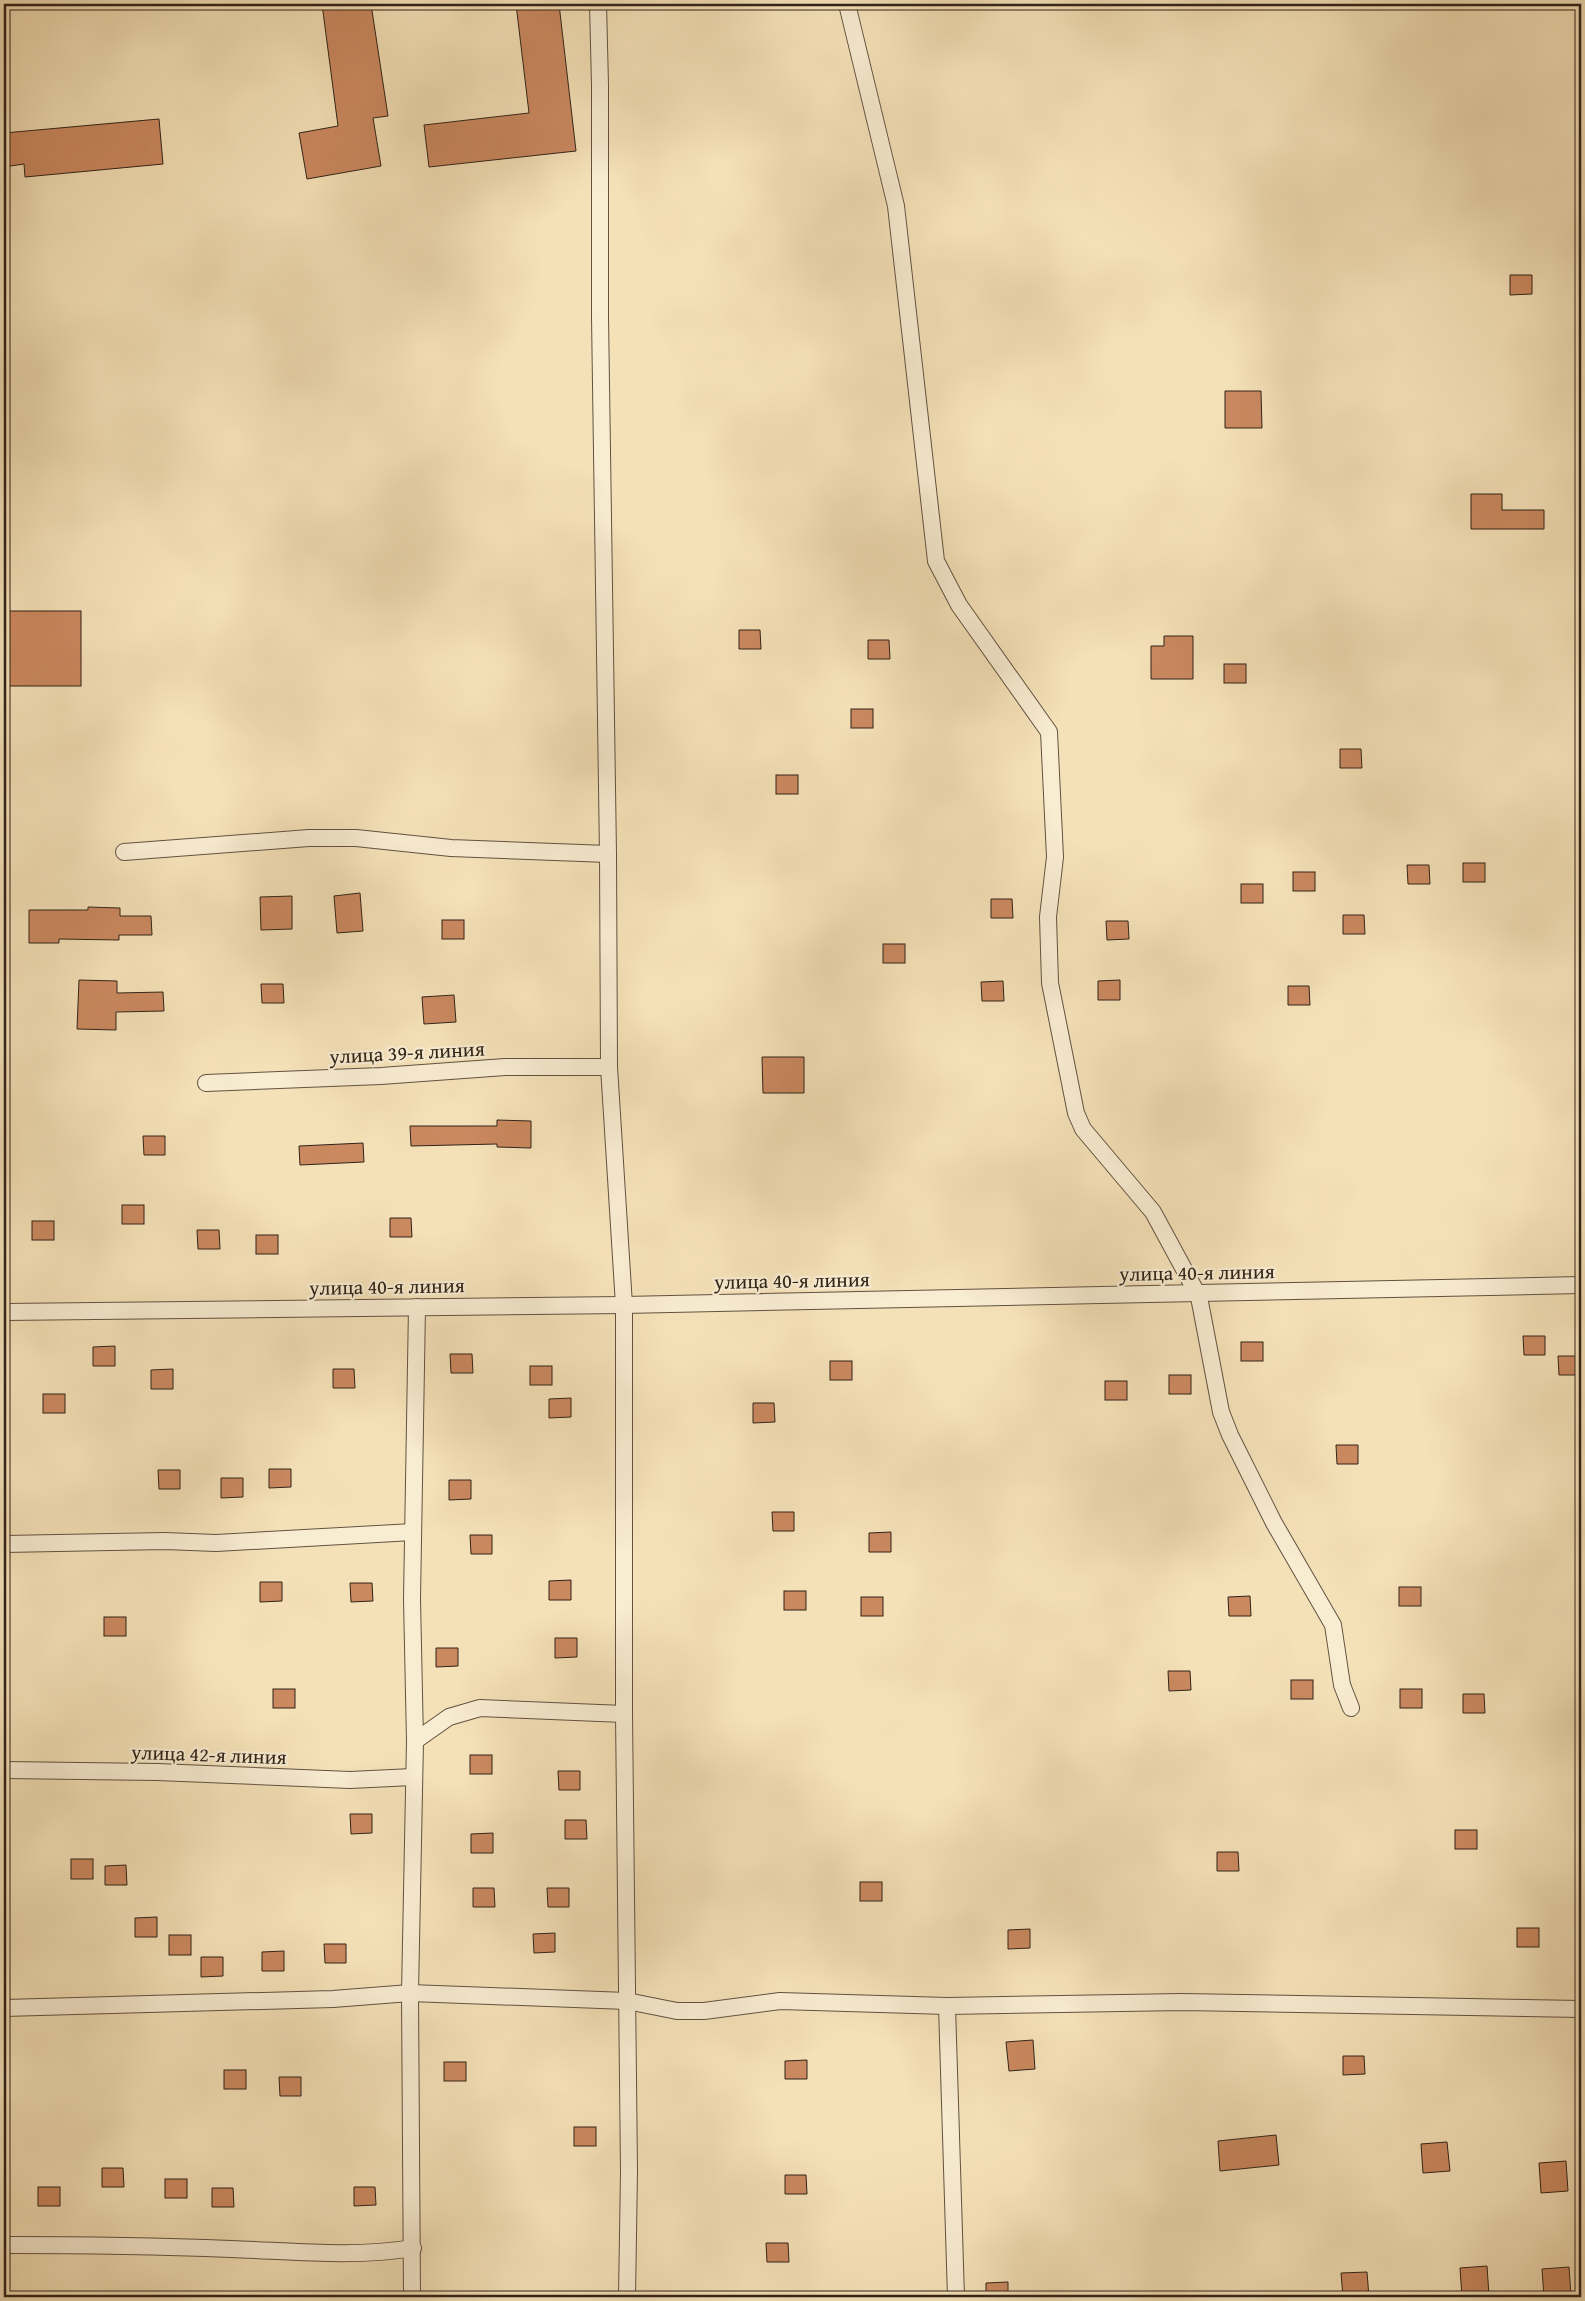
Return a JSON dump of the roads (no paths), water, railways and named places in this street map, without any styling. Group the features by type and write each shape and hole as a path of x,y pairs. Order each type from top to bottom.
{"street":[{"path":"598,4 600,317 610,1067 624,1305 624,1714 629,2171 627,2297"},
{"path":"848,4 896,206 936,561 959,605 1049,732 1055,857 1048,916 1050,983 1076,1113 1083,1129 1154,1212 1196,1293 1221,1412 1230,1435 1274,1523 1333,1625 1342,1685 1351,1708"},
{"path":"124,852 309,838 356,838 451,848 608,854"},
{"name":"улица 39-я линия","path":"206,1083 372,1076 506,1067 610,1067"},
{"name":"улица 40-я линия","path":"4,1312 624,1305 1581,1285"},
{"path":"412,2297 410,1993 412,1777 415,1742 413,1532 417,1307"},
{"path":"4,1544 165,1541 216,1543 413,1532"},
{"path":"415,1742 449,1717 480,1708 624,1714"},
{"name":"улица 42-я линия","path":"4,1770 166,1773 350,1780 412,1777"},
{"path":"4,2008 323,1999 410,1993 627,2001 677,2011 704,2011 780,2001 947,2006 1182,2002 1581,2009"},
{"path":"947,2006 956,2297"},
{"path":"4,2245 138,2245 330,2252 389,2252 413,2248"}]}
